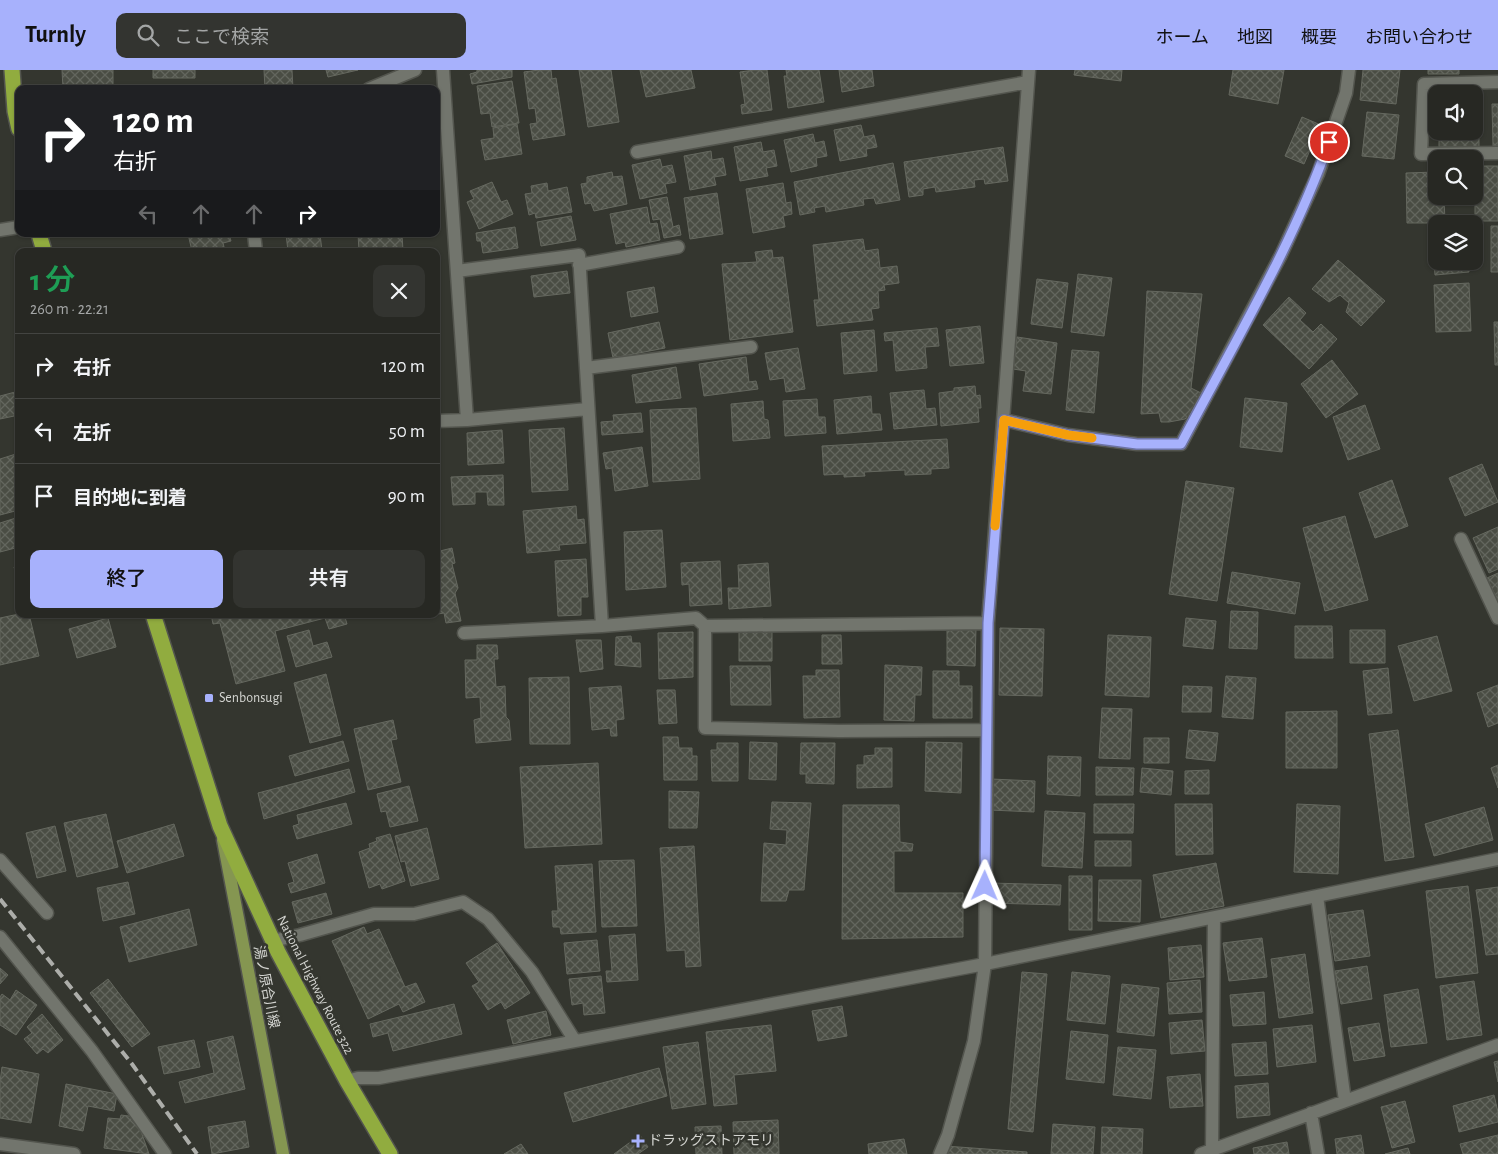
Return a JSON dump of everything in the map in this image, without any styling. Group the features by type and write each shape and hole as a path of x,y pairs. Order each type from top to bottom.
{"highway":[{"path":"12,70 15,95"},
{"name":"National Highway Route 322","path":"154,618 220,826 272,940 347,1082 390,1154"}],"main road":[{"name":"湯ノ原合川線","path":"220,826 283,1154"}],"street":[{"path":"379,85 415,70"},
{"path":"443,70 467,420"},
{"path":"1004,420 1068,435 1137,444 1181,444 1281,255 1314,183 1346,93 1349,70"},
{"path":"637,152 1029,76 988,623 985,964 974,1040 948,1135 940,1154"},
{"path":"1498,82 1424,84 1421,154 1498,153"},
{"path":"0,230 15,228"},
{"path":"579,265 678,247"},
{"path":"457,272 579,255 602,626"},
{"path":"586,368 751,347"},
{"path":"440,421 588,409"},
{"path":"1461,539 1498,618"},
{"path":"464,633 602,626 696,618 705,626 988,623"},
{"path":"705,626 705,728 987,730"},
{"path":"347,1082 358,1078 378,1078 985,964 1498,859"},
{"path":"0,860 47,912"},
{"path":"1317,896 1345,1101"},
{"path":"272,940 300,935 374,914 414,914 463,902 488,919 532,972 575,1041"},
{"path":"1214,918 1206,1152 1498,1045"},
{"path":"0,937 92,1051 165,1154"},
{"path":"1311,1113 1318,1154"},
{"path":"0,1144 74,1154"}],"building":[{"path":"62,70 113,70 113,85 63,85"},
{"path":"153,70 195,70 195,78 153,78"},
{"path":"264,70 292,70 293,85 265,85"},
{"path":"326,70 358,70 328,77"},
{"path":"477,70 512,70 512,77 472,84 470,74 477,72"},
{"path":"551,70 552,79 556,78 565,135 533,140 530,124 537,123 535,108 529,109 524,72"},
{"path":"579,70 611,70 619,122 588,127"},
{"path":"640,70 691,70 695,88 646,97"},
{"path":"767,70 772,110 742,114 741,105 745,104 740,72"},
{"path":"786,70 819,70 824,102 788,108 784,76 787,76"},
{"path":"839,70 872,70 874,86 842,92"},
{"path":"1075,70 1122,70 1121,81 1074,75"},
{"path":"1233,70 1284,70 1278,104 1229,95"},
{"path":"1363,70 1400,70 1396,104 1360,100"},
{"path":"1428,70 1459,70 1459,74 1428,74"},
{"path":"512,81 519,123 492,127 490,113 481,114 477,86"},
{"path":"1492,104 1498,104 1498,146 1493,146"},
{"path":"1367,112 1399,115 1394,159 1362,156"},
{"path":"1302,117 1321,125 1304,164 1285,156"},
{"path":"517,124 522,154 485,160 481,140 494,138 493,128"},
{"path":"861,125 864,137 874,135 877,147 866,149 867,156 840,161 834,130"},
{"path":"813,134 815,143 824,141 827,156 816,158 817,166 791,172 784,140"},
{"path":"1439,140 1479,140 1479,147 1439,147"},
{"path":"761,142 763,152 774,150 777,166 766,168 768,176 740,181 734,147"},
{"path":"1003,147 1008,181 985,184 984,179 974,180 975,187 936,192 935,187 923,189 923,195 909,197 904,162"},
{"path":"711,151 712,160 723,158 726,175 714,177 716,185 690,190 684,156"},
{"path":"660,159 662,167 672,165 676,182 665,184 667,193 640,199 632,165"},
{"path":"893,163 900,200 876,204 874,198 863,199 864,205 826,212 825,206 814,208 815,212 800,215 794,182"},
{"path":"1483,166 1498,166 1498,221 1483,221 1483,215 1475,215 1475,205 1483,205"},
{"path":"612,172 613,177 622,176 627,204 594,211 591,203 585,204 581,184 587,183 587,177"},
{"path":"1428,172 1428,205 1444,205 1445,215 1428,215 1428,223 1407,223 1406,173"},
{"path":"492,182 501,202 507,200 513,214 479,229 467,202 474,199 470,191"},
{"path":"547,183 548,191 567,187 572,212 536,218 535,213 529,215 525,194 532,193 531,186"},
{"path":"783,183 786,203 791,202 792,214 783,216 785,227 753,233 746,189"},
{"path":"717,193 723,234 690,239 684,198"},
{"path":"667,197 673,227 679,225 681,235 664,238 660,219 653,220 649,200"},
{"path":"647,207 650,224 657,223 660,240 626,247 625,242 616,244 610,214"},
{"path":"571,216 576,240 541,246 537,222"},
{"path":"1491,226 1498,226 1498,272 1491,272"},
{"path":"515,227 518,248 483,253 481,241 477,241 476,233"},
{"path":"189,237 230,237 231,241 223,243 224,248 191,248"},
{"path":"286,237 320,237 322,248 288,248"},
{"path":"358,237 402,237 403,248 359,248"},
{"path":"863,239 865,251 878,249 880,268 897,266 899,283 884,285 885,290 878,291 879,308 871,309 873,320 817,326 814,300 819,300 813,245"},
{"path":"772,250 773,258 783,257 793,332 730,340 722,264 757,262 755,252"},
{"path":"1338,260 1385,301 1361,326 1346,312 1349,303 1340,295 1329,302 1312,289"},
{"path":"1435,270 1469,270 1469,272 1435,275"},
{"path":"567,271 570,293 534,297 531,276"},
{"path":"1078,274 1112,278 1104,336 1071,332"},
{"path":"1037,279 1068,283 1062,328 1031,324"},
{"path":"1469,283 1471,331 1436,332 1434,285"},
{"path":"654,287 658,312 631,317 627,292"},
{"path":"1147,291 1202,294 1191,388 1201,393 1194,410 1185,419 1161,422 1159,413 1141,414"},
{"path":"1289,297 1306,313 1300,320 1313,332 1321,324 1337,339 1309,369 1263,325"},
{"path":"659,322 665,348 613,358 608,333"},
{"path":"1494,322 1498,322 1498,365 1495,365"},
{"path":"980,326 984,363 950,366 946,330"},
{"path":"937,328 939,346 925,347 927,368 896,371 893,340 885,341 884,333"},
{"path":"874,330 877,371 844,374 841,333"},
{"path":"1017,337 1057,343 1051,394 1023,391 1026,371 1013,369"},
{"path":"798,348 805,389 786,392 784,378 770,380 765,353"},
{"path":"1072,350 1099,352 1094,413 1066,410"},
{"path":"746,357 749,382 756,381 758,389 704,396 699,364"},
{"path":"1332,360 1358,394 1326,418 1301,384"},
{"path":"676,367 681,398 636,403 632,375"},
{"path":"975,386 976,396 980,395 981,408 978,408 979,422 941,426 939,393 954,391 954,388"},
{"path":"924,390 926,409 935,408 937,425 894,429 890,393"},
{"path":"15,392 15,416 0,419 0,396"},
{"path":"871,396 872,414 880,414 882,430 837,434 834,400"},
{"path":"1245,398 1287,403 1282,452 1240,447"},
{"path":"817,399 818,417 825,417 826,433 785,436 783,401"},
{"path":"763,401 764,419 768,420 770,438 733,441 731,404"},
{"path":"1365,405 1380,449 1348,460 1333,417"},
{"path":"696,408 700,479 653,482 650,410"},
{"path":"641,413 643,432 602,435 601,422 614,421 613,415"},
{"path":"564,428 568,490 532,492 529,430"},
{"path":"502,430 504,463 468,465 467,433"},
{"path":"947,439 949,468 931,469 931,474 905,475 905,470 864,472 865,476 844,477 844,474 824,475 822,446"},
{"path":"642,447 648,486 615,491 612,468 606,469 603,453"},
{"path":"15,454 15,511 0,515 0,459"},
{"path":"1482,464 1498,502 1465,516 1449,478"},
{"path":"503,475 504,505 488,505 487,492 475,492 475,504 453,505 451,477"},
{"path":"1392,480 1408,526 1375,538 1359,493"},
{"path":"1186,481 1234,488 1217,601 1169,594"},
{"path":"576,506 577,520 584,519 586,543 559,545 560,550 527,553 523,511"},
{"path":"1345,516 1368,600 1325,611 1303,528"},
{"path":"15,518 15,548 0,552 0,523"},
{"path":"1498,527 1498,569 1489,573 1473,538"},
{"path":"662,530 666,587 626,590 624,532"},
{"path":"452,548 455,563 452,564 458,588 455,593 461,621 446,623 444,613 440,614 440,551"},
{"path":"586,559 588,597 581,597 581,615 558,616 555,561"},
{"path":"720,561 722,604 690,606 689,584 682,585 681,563"},
{"path":"768,563 771,606 729,609 728,588 739,588 738,565"},
{"path":"1232,572 1300,583 1295,614 1227,603"},
{"path":"1498,573 1498,601 1487,578"},
{"path":"1231,611 1258,612 1257,649 1229,648"},
{"path":"15,615 15,618 30,618 39,656 0,665 0,618"},
{"path":"108,618 116,647 77,658 69,629"},
{"path":"212,618 325,618 275,631 285,671 236,684 220,623 213,624"},
{"path":"325,618 345,618 347,624 329,629"},
{"path":"1186,618 1216,621 1213,649 1183,646"},
{"path":"1295,626 1332,626 1333,658 1295,658"},
{"path":"947,627 976,628 975,666 947,665"},
{"path":"739,628 772,629 772,661 739,661"},
{"path":"1000,628 1044,629 1042,696 999,695"},
{"path":"309,630 313,646 327,642 332,657 296,667 287,636"},
{"path":"1350,630 1385,630 1385,663 1350,663"},
{"path":"693,632 693,677 659,679 658,633"},
{"path":"822,635 841,635 842,664 822,664"},
{"path":"1108,635 1151,637 1149,697 1105,695"},
{"path":"631,636 632,643 640,643 641,667 615,665 616,637"},
{"path":"1437,636 1452,691 1414,701 1398,646"},
{"path":"576,640 601,640 603,669 580,672"},
{"path":"477,645 497,645 498,659 494,659 496,687 505,686 506,717 509,720 511,740 476,743 474,720 481,718 480,697 466,698 465,660 477,660"},
{"path":"885,665 922,667 921,695 915,695 914,721 884,720"},
{"path":"730,666 770,666 771,705 731,705"},
{"path":"1388,668 1392,713 1368,715 1363,671"},
{"path":"816,670 839,670 840,717 804,718 803,676 816,676"},
{"path":"933,671 959,671 959,686 972,686 972,718 933,718"},
{"path":"326,674 341,735 310,743 294,683"},
{"path":"1226,676 1256,678 1253,719 1222,717"},
{"path":"569,677 570,744 530,744 529,678"},
{"path":"1498,685 1498,723 1488,727 1477,693"},
{"path":"621,686 624,719 616,720 617,736 611,736 610,728 592,730 589,688"},
{"path":"1183,686 1212,687 1211,712 1182,712"},
{"path":"657,690 675,690 677,723 659,724"},
{"path":"1102,708 1132,709 1130,759 1099,758"},
{"path":"1337,711 1337,768 1286,768 1286,712"},
{"path":"393,720 397,739 391,740 401,782 368,790 354,729"},
{"path":"1189,730 1218,733 1215,761 1186,758"},
{"path":"1398,730 1414,857 1385,861 1369,734"},
{"path":"663,737 678,737 679,748 692,748 692,756 697,756 697,780 664,780"},
{"path":"1144,738 1169,738 1169,763 1144,763"},
{"path":"343,741 349,761 295,776 289,756"},
{"path":"750,742 777,743 776,780 749,779"},
{"path":"926,742 962,743 961,793 925,791"},
{"path":"717,743 738,743 738,781 712,781 711,750 717,750"},
{"path":"801,743 835,743 834,784 806,783 806,774 800,774"},
{"path":"875,748 892,748 892,787 857,788 857,765 864,765 864,756 875,755"},
{"path":"1048,756 1081,757 1080,796 1047,794"},
{"path":"598,763 602,844 525,848 520,767"},
{"path":"1498,765 1498,788 1491,768"},
{"path":"1096,767 1134,768 1133,795 1096,795"},
{"path":"1142,768 1173,771 1171,795 1140,792"},
{"path":"349,769 355,792 264,819 258,793"},
{"path":"1209,770 1209,794 1185,794 1185,771"},
{"path":"991,779 1035,781 1034,812 990,810"},
{"path":"409,786 418,821 390,827 386,811 381,812 377,794"},
{"path":"669,791 699,792 697,828 669,828"},
{"path":"772,802 811,803 804,890 789,890 786,901 761,901 764,843 786,845 787,830 770,829"},
{"path":"346,803 352,824 297,839 293,826 299,824 297,815"},
{"path":"1094,804 1134,804 1133,833 1094,833"},
{"path":"1175,804 1212,804 1213,854 1176,855"},
{"path":"1297,804 1340,806 1338,874 1294,872"},
{"path":"843,805 899,805 900,842 913,844 912,851 894,851 894,893 963,893 963,937 842,939"},
{"path":"1484,807 1493,840 1434,856 1425,824"},
{"path":"1045,811 1085,813 1082,868 1042,866"},
{"path":"106,814 118,867 77,877 64,823"},
{"path":"174,824 184,856 127,873 117,841"},
{"path":"55,826 66,871 37,878 26,833"},
{"path":"427,828 439,879 411,886 405,861 401,862 395,836"},
{"path":"390,834 405,881 382,889 380,884 369,888 359,852 370,848 369,844 377,841 376,838"},
{"path":"1095,841 1131,841 1131,866 1095,866"},
{"path":"694,846 701,966 686,967 685,950 667,951 660,848"},
{"path":"317,854 325,883 291,893 288,884 294,882 288,863"},
{"path":"634,860 637,926 602,927 599,861"},
{"path":"1216,863 1224,906 1161,918 1153,875"},
{"path":"592,864 596,932 561,934 560,927 553,927 552,911 558,911 555,866"},
{"path":"1069,876 1092,876 1092,930 1069,930"},
{"path":"1099,880 1141,880 1140,922 1098,921"},
{"path":"128,882 135,914 103,921 97,888"},
{"path":"991,883 1061,885 1060,905 990,903"},
{"path":"1468,886 1478,973 1436,978 1426,891"},
{"path":"1498,887 1498,954 1486,955 1476,890"},
{"path":"326,893 332,914 298,923 292,902"},
{"path":"189,909 197,945 129,962 120,927"},
{"path":"1363,910 1370,956 1335,961 1328,915"},
{"path":"364,927 367,934 379,929 405,987 416,983 425,1002 403,1012 399,1004 368,1019 332,941"},
{"path":"635,934 638,980 607,982 606,971 612,971 609,936"},
{"path":"1262,938 1267,977 1229,981 1223,943"},
{"path":"597,940 600,971 567,974 564,943"},
{"path":"497,943 530,993 505,1009 501,1002 488,1010 472,986 479,982 466,963"},
{"path":"1201,945 1204,977 1170,980 1168,948"},
{"path":"1305,954 1313,1013 1279,1018 1271,959"},
{"path":"1367,966 1372,999 1341,1004 1335,971"},
{"path":"0,968 8,975 0,984"},
{"path":"1022,972 1047,974 1033,1132 1008,1129"},
{"path":"1072,972 1110,976 1105,1024 1067,1020"},
{"path":"601,976 605,1013 584,1015 583,1003 572,1005 569,979"},
{"path":"108,979 150,1034 132,1047 90,993"},
{"path":"1200,980 1202,1012 1169,1014 1167,983"},
{"path":"1474,981 1482,1035 1447,1040 1440,986"},
{"path":"1122,984 1159,988 1154,1036 1117,1032"},
{"path":"1418,989 1427,1043 1391,1047 1384,995"},
{"path":"16,990 37,1005 16,1035 0,1025 0,997 2,994 10,1000"},
{"path":"1264,992 1266,1024 1233,1026 1230,995"},
{"path":"454,1004 462,1034 393,1051 388,1033 373,1037 370,1024"},
{"path":"842,1006 847,1036 818,1041 812,1011"},
{"path":"546,1011 551,1035 513,1044 507,1020"},
{"path":"42,1014 63,1040 48,1053 43,1049 37,1054 24,1039 32,1033 27,1027"},
{"path":"1202,1020 1205,1051 1171,1054 1169,1023"},
{"path":"1379,1023 1385,1056 1354,1061 1348,1028"},
{"path":"771,1025 776,1071 734,1075 737,1104 714,1106 706,1032"},
{"path":"1312,1025 1316,1062 1277,1067 1273,1029"},
{"path":"1071,1031 1108,1035 1104,1083 1066,1079"},
{"path":"233,1036 245,1089 185,1103 179,1082 214,1073 207,1042"},
{"path":"194,1040 200,1067 164,1074 158,1047"},
{"path":"698,1042 706,1104 672,1109 663,1047"},
{"path":"1266,1042 1268,1074 1235,1076 1232,1044"},
{"path":"1118,1047 1156,1050 1151,1099 1113,1095"},
{"path":"1498,1061 1498,1082 1494,1062"},
{"path":"2,1067 39,1074 31,1123 0,1118"},
{"path":"659,1068 667,1096 573,1122 564,1093"},
{"path":"1200,1074 1203,1106 1170,1108 1167,1077"},
{"path":"1268,1083 1270,1115 1237,1118 1235,1086"},
{"path":"66,1084 117,1094 114,1111 88,1106 83,1131 59,1126"},
{"path":"1494,1095 1498,1122 1459,1132 1453,1106"},
{"path":"1405,1101 1415,1142 1392,1148 1381,1107"},
{"path":"121,1115 136,1117 149,1154 104,1148 108,1118 120,1119"},
{"path":"778,1120 779,1154 734,1154 733,1122"},
{"path":"245,1121 249,1147 212,1154 208,1127"},
{"path":"1053,1124 1095,1127 1093,1154 1051,1154"},
{"path":"721,1126 722,1154 696,1154 695,1127"},
{"path":"1102,1127 1143,1129 1142,1154 1101,1154"},
{"name":"ドラッグストアモリ","path":"640,1135 648,1147 638,1154 614,1154"},
{"path":"1361,1135 1364,1154 1337,1154 1335,1139"},
{"path":"1498,1135 1498,1154 1463,1154 1460,1144"},
{"path":"904,1139 907,1154 869,1154 868,1144"},
{"path":"1287,1142 1289,1154 1254,1154 1253,1148"},
{"path":"521,1144 528,1154 504,1154"},
{"path":"945,1146 1027,1152 1027,1154 945,1154"},
{"path":"1408,1148 1410,1154 1385,1154"}],"railway":[{"path":"0,899 132,1064 197,1154"}],"slow traffic":[{"path":"995,526 1004,420 1068,435 1092,438"}],"place":[{"name":"Senbonsugi","path":"209,698"},
{"name":"ドラッグストアモリ","path":"638,1141"}],"route":[{"path":"985,886 988,623 1004,420 1068,435 1137,444 1181,444 1281,255 1318,174 1329,142"}]}
